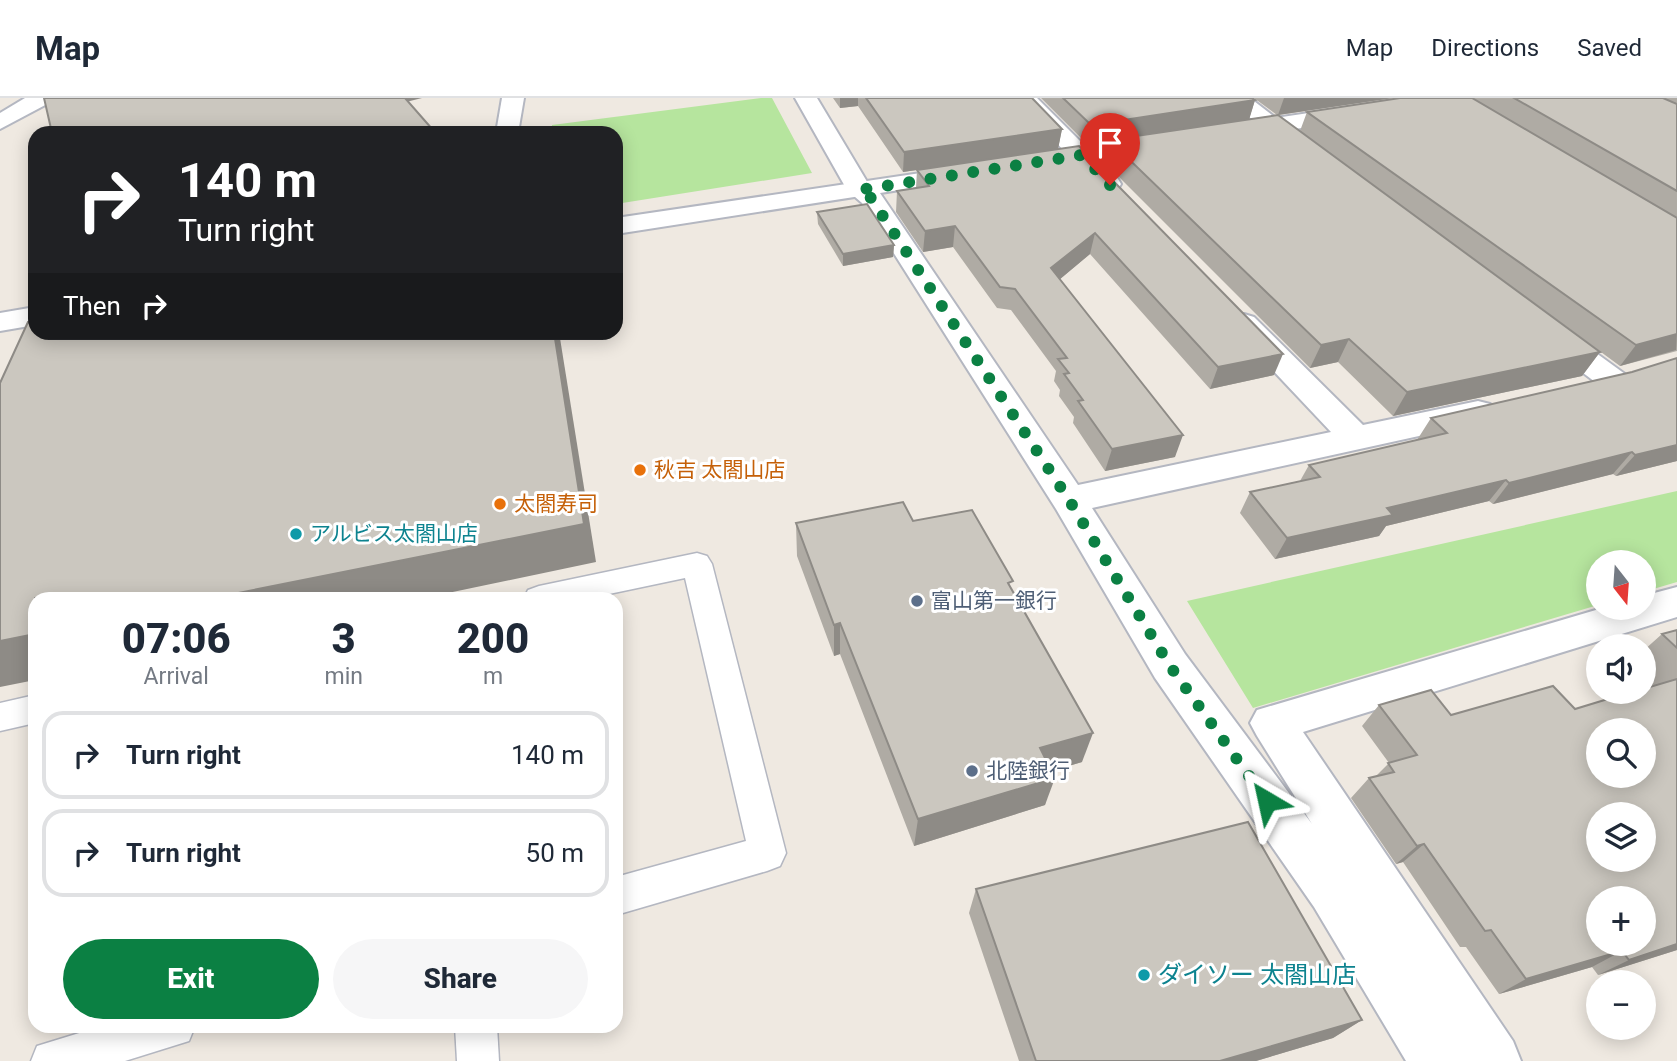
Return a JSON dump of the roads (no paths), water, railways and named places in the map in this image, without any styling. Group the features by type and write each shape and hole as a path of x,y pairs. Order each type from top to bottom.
{"street":[{"path":"0,122 41,98"},
{"path":"508,126 513,98"},
{"path":"806,98 859,190 871,198 1069,500 1170,666 1331,890 1437,1061"},
{"path":"1025,98 1129,205"},
{"path":"1237,98 1327,166"},
{"path":"1206,135 1453,98 1477,113"},
{"path":"1017,165 1178,140"},
{"path":"623,225 990,169"},
{"path":"1223,302 1355,437"},
{"path":"0,321 28,317"},
{"path":"1528,317 1629,376 1573,390"},
{"path":"1069,500 1507,406"},
{"path":"1493,1061 1272,723 1677,602"}],"lane":[{"path":"566,592 697,564 767,853 623,895"},
{"path":"0,717 28,711"},
{"path":"52,1061 150,1033"},
{"path":"476,1033 478,1061"}],"place":[{"name":"秋吉 太閤山店","path":"640,470"},
{"name":"太閤寿司","path":"500,504"},
{"name":"アルビス太閤山店","path":"296,534"},
{"name":"富山第一銀行","path":"917,601"},
{"name":"北陸銀行","path":"972,771"},
{"name":"ダイソー 太閤山店","path":"1144,975"}]}
